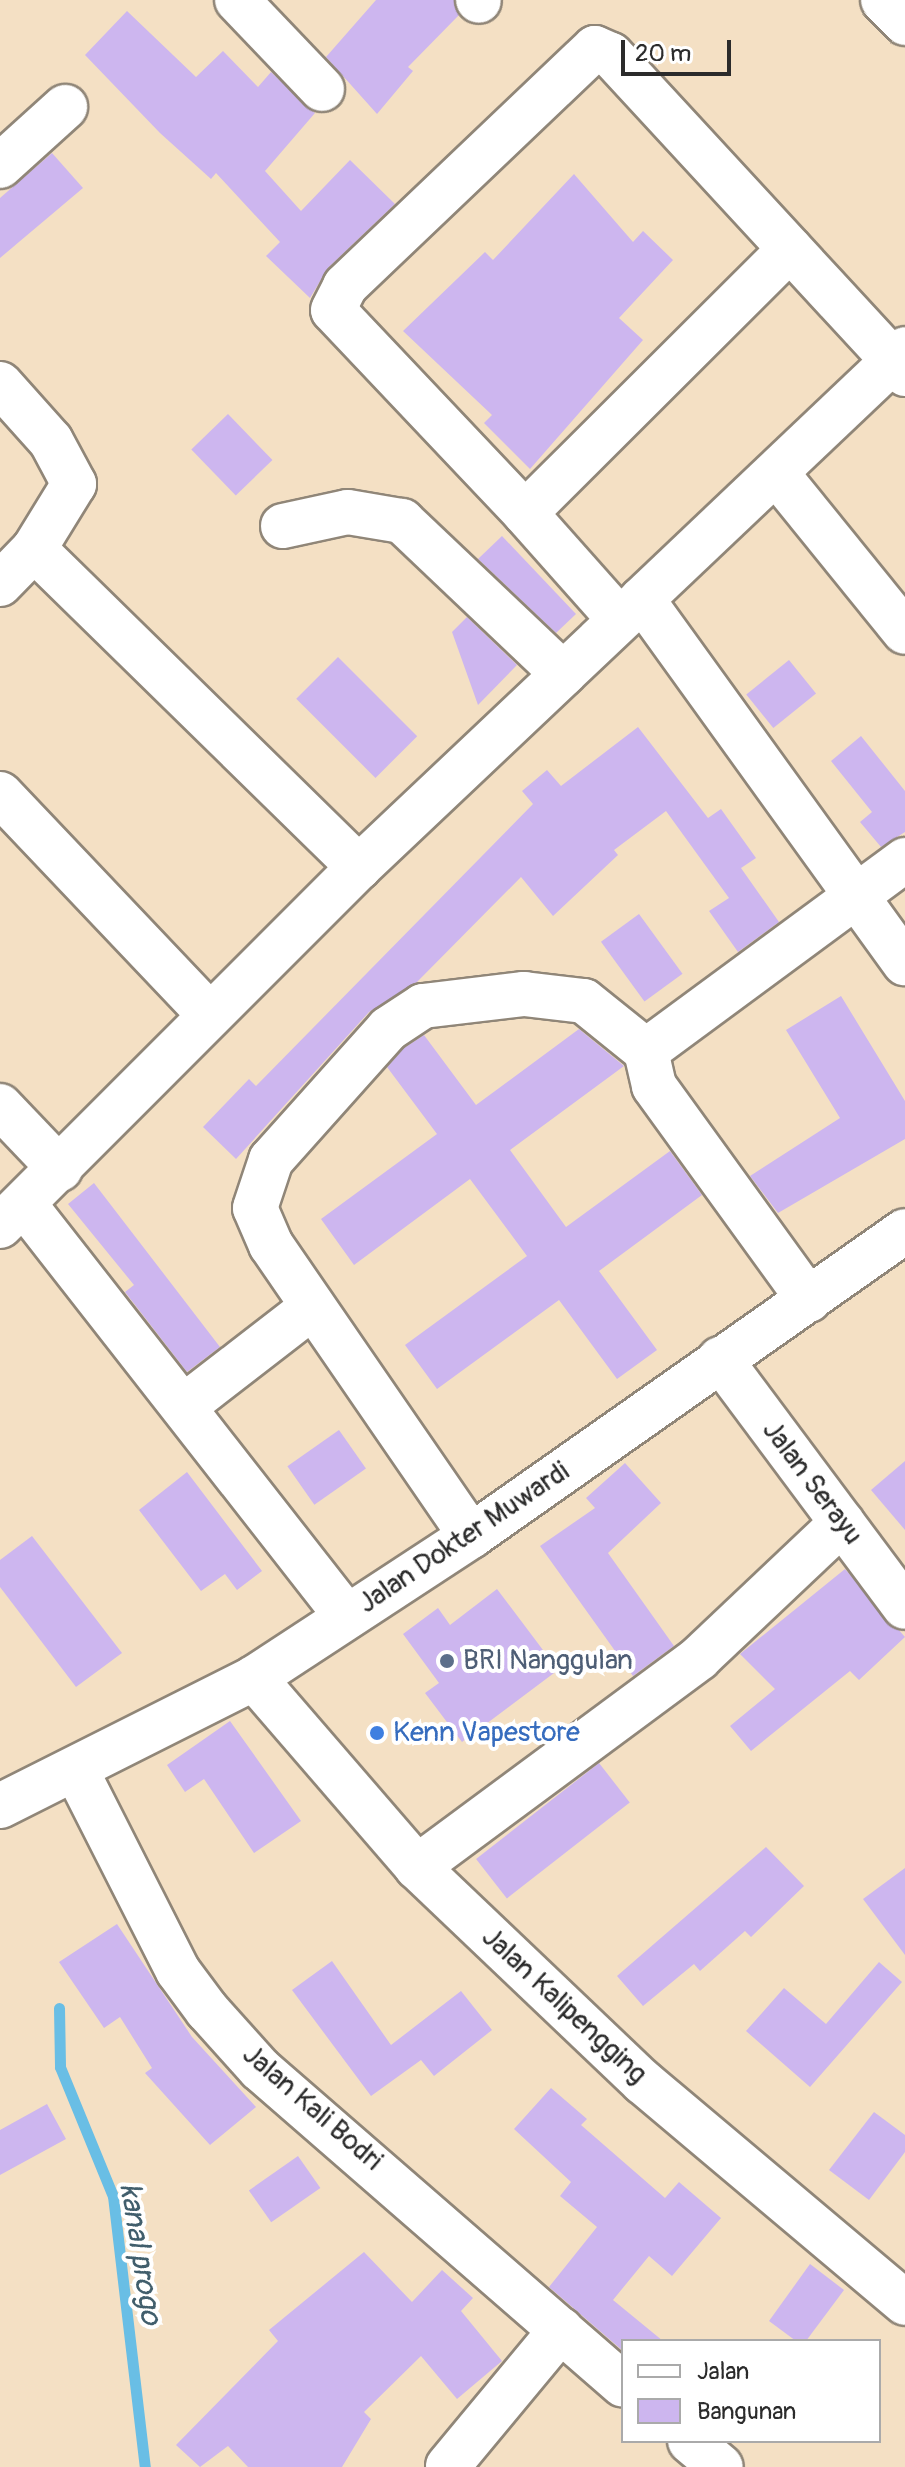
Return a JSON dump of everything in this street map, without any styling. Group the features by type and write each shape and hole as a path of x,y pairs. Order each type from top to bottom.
{"street":[{"path":"237,0 322,89"},
{"path":"883,0 905,23"},
{"path":"347,1617 187,1404 12,1215 359,867 509,726 554,664 631,609 901,361 790,249 611,55 595,48 345,286 334,298 340,322 525,513 631,609 905,963"},
{"path":"0,166 65,107"},
{"path":"525,513 790,249"},
{"path":"0,384 51,441 74,484 34,549 0,584"},
{"path":"777,474 905,632"},
{"path":"283,526 348,512 402,521 554,664"},
{"path":"34,549 359,867"},
{"path":"0,794 210,1015"},
{"path":"646,1051 857,900 905,860"},
{"path":"471,1536 310,1309 262,1226 257,1190 271,1160 404,1016 423,1006 550,994 584,1001 646,1051 654,1086 809,1300"},
{"path":"0,1106 60,1169"},
{"name":"Jalan Dokter Muwardi","path":"1,1803 77,1772 254,1678 471,1536 905,1231"},
{"path":"187,1404 310,1309"},
{"name":"Jalan Serayu","path":"720,1359 905,1607"},
{"path":"417,1867 699,1658 842,1523"},
{"name":"Jalan Kalipengging","path":"254,1678 417,1867 643,2082 905,2303"},
{"name":"Jalan Kali Bodri","path":"77,1772 178,1971 207,2010 260,2069 621,2382"},
{"path":"448,2466 561,2330"},
{"path":"692,2443 721,2467"}],"building":[{"path":"376,0 454,0 459,15 408,67 413,71 377,114 326,57"},
{"path":"127,11 196,77 223,51 258,87 271,72 315,113 265,171 301,211 350,160 395,204 328,268 310,298 266,256 280,242 216,173 211,179 160,133 85,55"},
{"path":"52,153 83,188 0,258 0,198"},
{"path":"574,174 633,242 643,231 673,260 619,318 643,340 530,469 484,423 492,415 403,331 485,252 493,260"},
{"path":"228,414 272,460 236,495 191,449"},
{"path":"502,536 576,614 556,633 478,559"},
{"path":"467,617 517,665 478,705 452,632"},
{"path":"338,657 417,736 375,778 296,699"},
{"path":"789,660 816,693 773,728 746,695"},
{"path":"638,727 708,818 721,809 756,858 741,868 779,922 738,952 709,911 729,898 666,811 614,850 618,855 553,916 521,877 417,982 369,1012 236,1159 203,1127 249,1079 256,1086 533,804 522,791 547,770 561,786"},
{"path":"861,736 905,791 905,832 881,847 860,822 872,812 831,761"},
{"path":"639,914 682,974 644,1001 601,942"},
{"path":"841,996 905,1101 905,1139 778,1213 750,1176 840,1118 786,1030"},
{"path":"579,1029 624,1066 510,1150 566,1227 670,1151 702,1195 599,1271 657,1350 617,1379 559,1300 437,1389 405,1345 527,1256 470,1179 354,1265 321,1219 437,1134 387,1067 404,1048 424,1035 476,1105"},
{"path":"94,1183 220,1347 187,1372 125,1292 134,1285 68,1204"},
{"path":"339,1430 366,1469 314,1505 287,1466"},
{"path":"905,1461 905,1530 871,1490"},
{"path":"625,1463 661,1503 608,1553 674,1646 633,1676 540,1546 595,1508 586,1498"},
{"path":"187,1472 262,1571 237,1590 225,1574 201,1591 139,1510"},
{"path":"32,1536 122,1653 76,1687 0,1587 0,1560"},
{"path":"845,1569 905,1637 859,1680 850,1671 751,1751 730,1726 775,1689 740,1654"},
{"path":"497,1589 558,1670 462,1742 425,1693 439,1683 403,1634 438,1608 450,1625"},
{"path":"230,1721 301,1821 254,1853 204,1779 185,1792 167,1765"},
{"path":"599,1763 630,1802 507,1898 476,1859"},
{"path":"766,1847 804,1886 751,1937 745,1931 700,1971 694,1964 643,2006 617,1976"},
{"path":"905,1868 905,1955 863,1899"},
{"path":"117,1924 192,2037 256,2107 210,2145 145,2073 152,2068 120,2017 104,2028 59,1962"},
{"path":"332,1961 391,2045 461,1991 492,2030 434,2076 421,2060 371,2096 292,1990"},
{"path":"879,1962 902,1982 810,2087 746,2031 784,1988 826,2024"},
{"path":"551,2088 587,2119 581,2125 665,2198 679,2182 721,2218 672,2276 649,2256 613,2300 661,2339 621,2339 621,2349 549,2287 597,2227 560,2196 571,2182 514,2129"},
{"path":"47,2104 66,2139 0,2175 0,2130"},
{"path":"874,2112 905,2135 905,2152 869,2200 829,2170"},
{"path":"298,2156 320,2188 271,2222 249,2190"},
{"path":"364,2252 412,2302 442,2270 473,2298 461,2311 502,2361 457,2399 421,2356 364,2412 371,2419 342,2467 248,2467 228,2446 200,2467 176,2445 278,2341 269,2330"},
{"path":"810,2264 844,2290 807,2339 793,2339 769,2321"}],"waterway":[{"name":"kanal progo","path":"59,2008 60,2067 113,2196 145,2467"}],"place":[{"name":"BRI Nanggulan","path":"447,1661"},
{"name":"Kenn Vapestore","path":"377,1733"}]}
